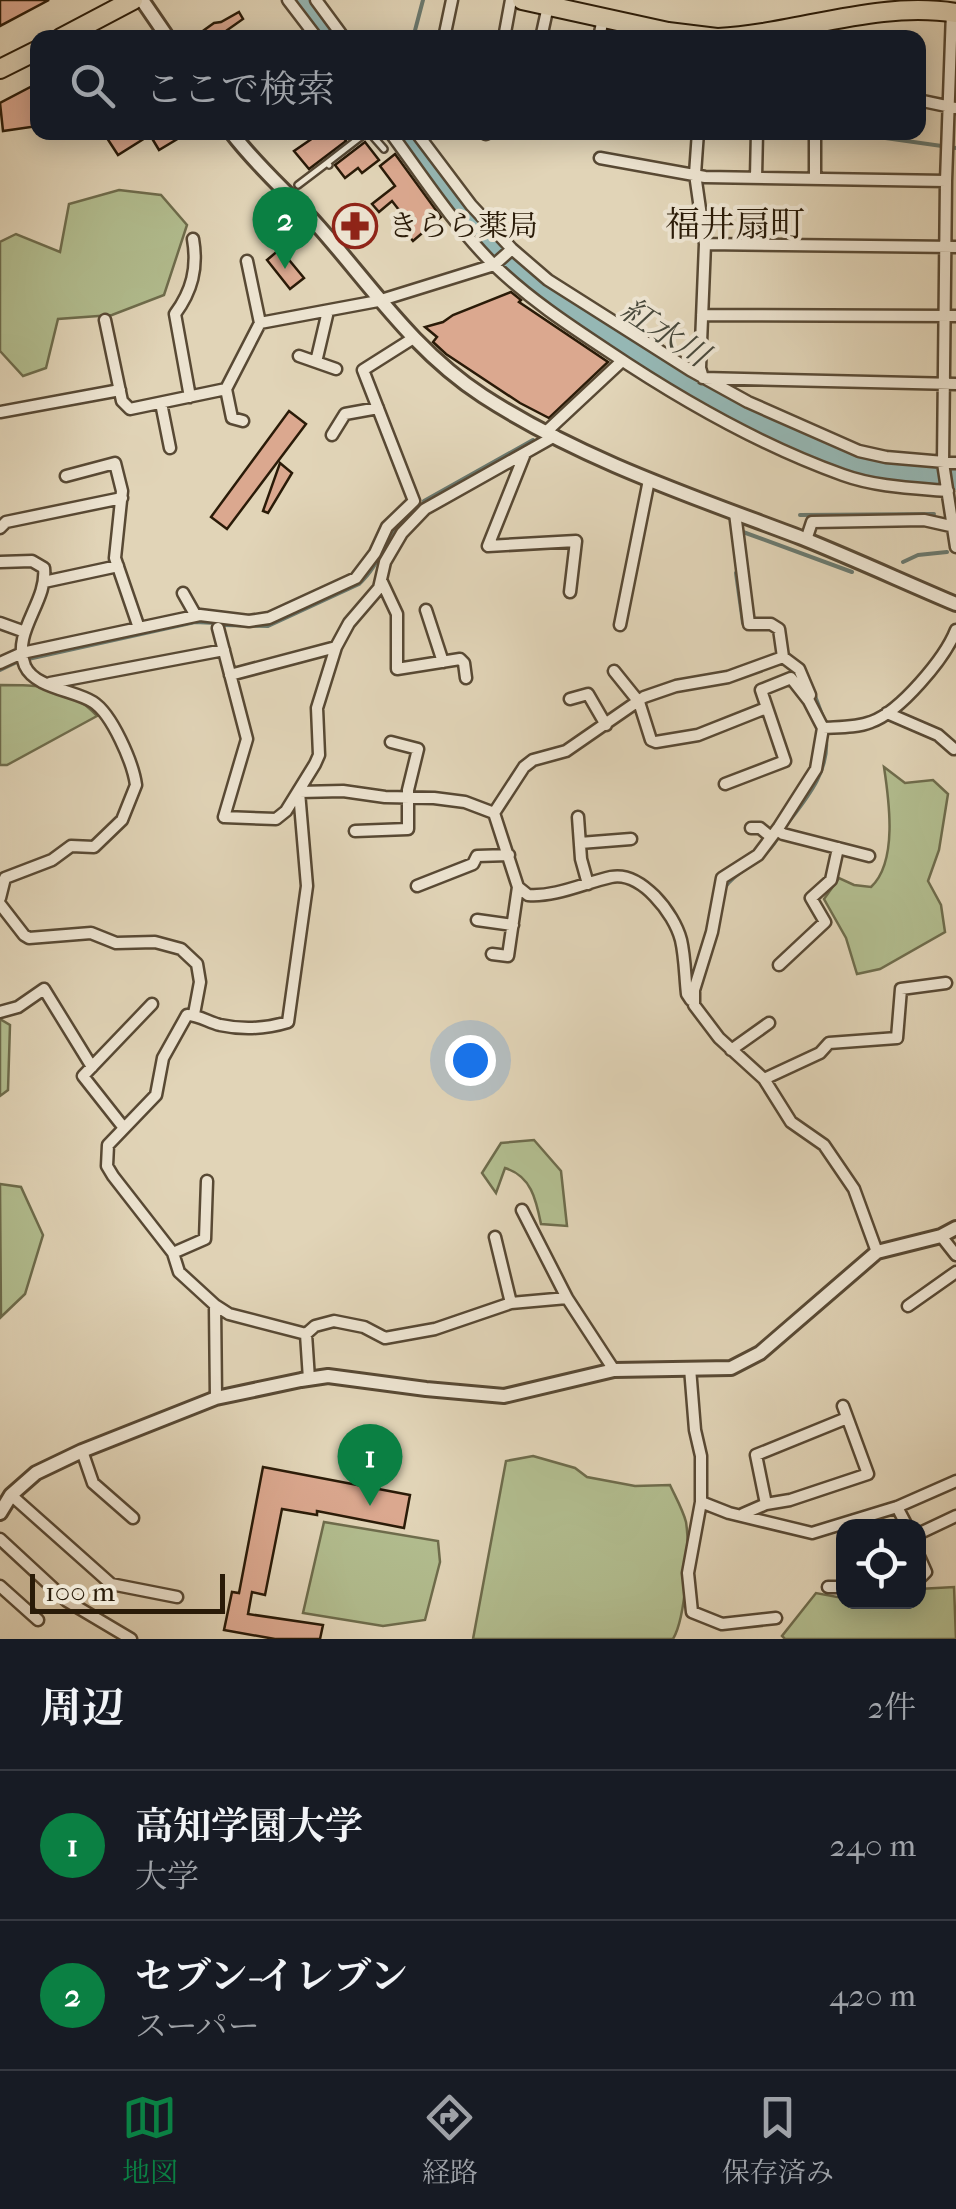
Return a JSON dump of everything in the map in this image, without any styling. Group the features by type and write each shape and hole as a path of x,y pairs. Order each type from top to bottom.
{"main road":[{"path":"76,30 133,0"},
{"path":"522,0 645,30"},
{"path":"793,30 900,11 954,12"},
{"path":"0,70 30,54"}],"street":[{"path":"142,0 163,30"},
{"path":"288,0 311,30"},
{"path":"316,0 338,30"},
{"path":"446,30 452,0"},
{"path":"505,30 511,0"},
{"path":"543,30 548,6"},
{"path":"954,12 946,180 951,246 948,490 956,547"},
{"path":"601,30 603,18"},
{"path":"926,102 952,107"},
{"path":"237,140 256,166 337,247 412,339 482,396 649,480 888,572 956,604"},
{"path":"396,140 452,217 495,264 540,306 622,361 728,423 843,475 879,484 948,490"},
{"path":"422,140 510,250 548,280 704,378 748,402 859,450 948,464"},
{"path":"697,140 695,174 705,244 700,368 704,378"},
{"path":"756,177 757,140"},
{"path":"815,140 815,178"},
{"path":"600,158 695,174 946,180"},
{"path":"190,397 175,314 187,298 195,271 193,240"},
{"path":"705,244 951,246"},
{"path":"260,323 378,301 495,264 510,250"},
{"path":"243,421 232,418 226,389 260,323 247,261"},
{"path":"316,362 328,311"},
{"path":"702,314 951,316"},
{"path":"105,320 122,401 130,409 226,389"},
{"path":"0,663 22,652 196,616 250,621 270,618 356,578 387,526 414,501 363,370 412,339"},
{"path":"299,356 336,370"},
{"path":"218,628 246,739 224,817 276,819 286,812 319,755 317,708 336,647 350,622 382,582 385,562 412,521 524,455 622,361"},
{"path":"704,378 950,383"},
{"path":"0,412 120,390"},
{"path":"161,403 170,448"},
{"path":"332,435 345,414 378,408"},
{"path":"524,455 488,546 576,541 570,592"},
{"path":"66,476 115,462 122,498 115,558 140,628"},
{"path":"620,625 649,480"},
{"path":"0,528 6,522 122,498"},
{"path":"694,1006 694,990 712,932 722,878 758,855 774,834 816,769 823,728 799,669 783,656 779,629 771,624 749,624 735,513"},
{"path":"806,540 812,522 924,520 954,527"},
{"path":"0,562 18,560 44,568 44,582 25,632 22,652 33,677 90,700 105,712 120,739 136,784 122,820 94,847 72,846 52,860 5,878 0,901 30,938 91,933 116,944 162,943 181,948 196,964 200,982 194,1014"},
{"path":"44,582 118,566"},
{"path":"382,582 397,614 397,669 460,659 466,678"},
{"path":"183,593 196,616"},
{"path":"426,610 442,662"},
{"path":"0,623 25,632"},
{"path":"823,728 859,725 888,713 942,657 956,630"},
{"path":"230,675 336,647"},
{"path":"50,684 224,650"},
{"path":"494,814 524,767 566,751 644,696 728,677 783,656"},
{"path":"614,671 639,702 651,740 656,742 698,735 766,708"},
{"path":"725,784 785,761 761,690 791,678 809,701"},
{"path":"570,700 588,694 606,726"},
{"path":"888,713 938,736 954,749"},
{"path":"355,831 408,829 408,798 424,750 391,742"},
{"path":"299,792 343,791 464,802 494,814 518,887 508,956 492,954"},
{"path":"299,792 307,886 288,1022 265,1029 224,1026 194,1014 184,1019 164,1058 156,1095 108,1146 107,1166 173,1253 179,1272 215,1306 229,1314 306,1334"},
{"path":"578,818 588,884"},
{"path":"751,828 869,856"},
{"path":"580,843 630,840"},
{"path":"780,965 825,922 811,898 831,880 838,848"},
{"path":"417,886 473,864 477,856 509,855"},
{"path":"447,874 449,889"},
{"path":"518,887 534,896 624,877 649,888 680,938 687,994 694,1006 731,1050 764,1079 791,1122 821,1142 850,1183 877,1252"},
{"path":"477,920 513,925"},
{"path":"764,1079 820,1053 830,1043 897,1038 901,988 946,983"},
{"path":"0,1012 18,1007 44,989 92,1067"},
{"path":"124,1128 83,1076 152,1004"},
{"path":"731,1050 769,1023"},
{"path":"173,1253 205,1239 206,1182"},
{"path":"522,1210 567,1298 614,1370"},
{"path":"0,1513 11,1495 36,1474 82,1451 216,1398 309,1379 328,1376 504,1396 614,1370 731,1368 760,1353 877,1252 941,1236 956,1228"},
{"path":"941,1236 956,1255"},
{"path":"496,1237 511,1303"},
{"path":"908,1306 956,1272"},
{"path":"306,1334 316,1326 334,1321 364,1327 385,1338 435,1329 511,1303 567,1298"},
{"path":"215,1306 216,1398"},
{"path":"306,1334 309,1379"},
{"path":"690,1368 701,1456 701,1502 688,1572 692,1612 722,1624 776,1618"},
{"path":"742,1514 868,1474 845,1412 756,1456 766,1504"},
{"path":"82,1451 93,1483 133,1518"},
{"path":"701,1502 812,1533 898,1507 956,1481"},
{"path":"11,1495 111,1584 177,1598"},
{"path":"898,1507 904,1519"},
{"path":"926,1530 956,1516"},
{"path":"0,1539 67,1600 131,1638"},
{"path":"0,1586 38,1620"},
{"path":"828,1587 836,1587"}],"lane":[{"path":"298,185 358,140"},
{"path":"376,140 384,149"}],"green space":[{"path":"119,190 161,195 187,225 164,295 112,315 58,319 46,368 23,376 0,351 0,242 16,234 60,252 69,204"},
{"path":"0,685 53,689 75,698 97,716 7,765 0,765"},
{"path":"884,767 905,783 933,780 948,794 939,850 928,881 941,905 945,932 880,969 857,974 846,938 824,899 839,878 871,887 880,876 890,830"},
{"path":"0,1019 10,1025 8,1090 0,1096"},
{"path":"534,1140 561,1171 567,1226 541,1224 531,1190 514,1172 505,1168 496,1193 482,1173 501,1143"},
{"path":"0,1184 21,1187 43,1235 25,1294 1,1317"},
{"path":"533,1456 575,1468 587,1477 635,1486 670,1485 686,1522 687,1548 684,1599 673,1639 473,1639 506,1461"},
{"path":"324,1522 438,1541 440,1562 425,1620 383,1626 303,1613"},
{"path":"954,1587 956,1639 782,1636 816,1593 836,1597 836,1609 926,1609 926,1589"}],"building":[{"path":"0,0 49,0 0,26"},
{"path":"239,12 243,19 227,30 204,30"},
{"path":"30,87 30,127 3,131 0,103"},
{"path":"108,140 142,140 118,155"},
{"path":"153,140 176,140 159,150"},
{"path":"310,140 346,141 309,169 294,151"},
{"path":"365,142 379,160 362,173 358,168 345,178 335,165"},
{"path":"395,154 441,217 413,241 399,224 406,219 392,201 379,212 372,204 395,186 380,166"},
{"path":"280,249 304,278 290,289 267,260"},
{"path":"511,292 519,302 608,362 549,418 446,354 433,342 437,337 425,327"},
{"path":"289,411 306,424 227,529 211,517"},
{"path":"280,463 292,473 268,513 263,511"},
{"path":"263,1467 410,1495 404,1528 317,1511 317,1515 282,1509 265,1595 252,1592 248,1614 323,1625 320,1639 275,1639 224,1630 232,1592 239,1593"}],"waterway":[{"name":"紅水川","path":"305,0 328,30"},
{"path":"415,30 423,0"},
{"name":"紅水川","path":"410,140 455,203 514,268 555,302 675,382 844,462 881,474 956,479"},
{"path":"900,140 956,148"},
{"path":"424,501 533,440"},
{"path":"224,625 268,626 359,584 408,513"},
{"path":"800,515 934,514"},
{"path":"743,532 852,572"},
{"path":"903,562 918,555 947,552"},
{"path":"736,573 743,623"},
{"path":"28,659 195,622 216,623"},
{"path":"0,670 19,661"},
{"path":"815,696 824,720"},
{"path":"784,828 819,775 826,739"},
{"path":"725,887 777,839"}],"place":[{"name":"きらら薬局","path":"355,226"},
{"name":"セブン-イレブン","path":"285,269"},
{"name":"高知学園大学","path":"370,1506"}],"district":[{"name":"福井扇町","path":"735,224"}]}
